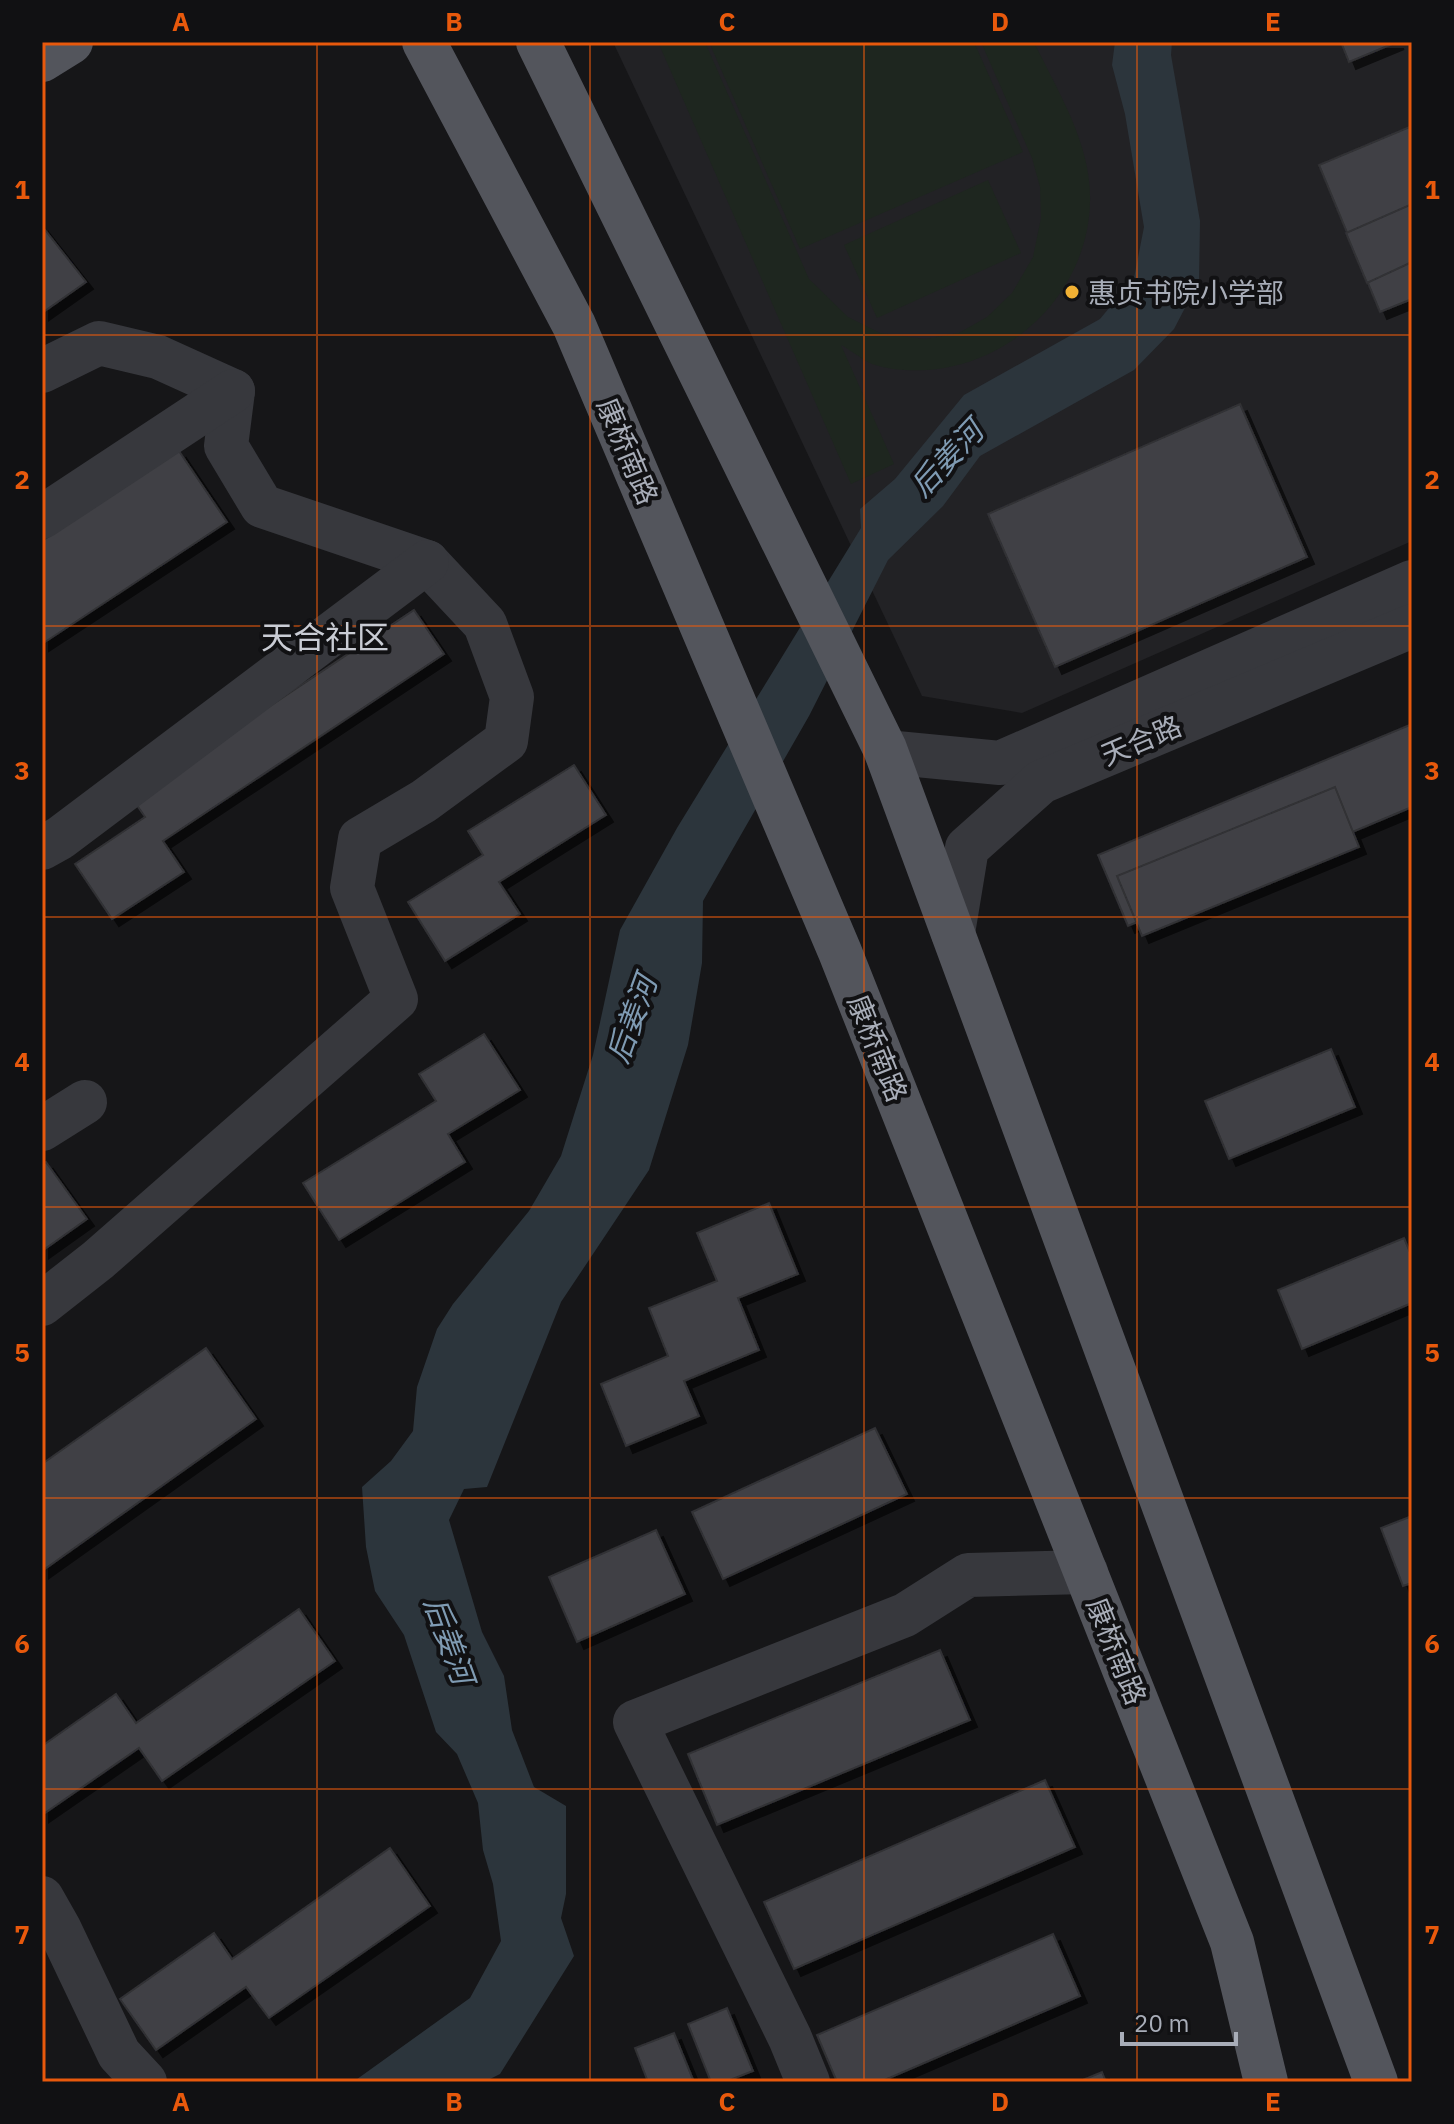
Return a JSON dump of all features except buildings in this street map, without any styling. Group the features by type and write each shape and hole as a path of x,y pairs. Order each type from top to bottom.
{"main road":[{"path":"42,60 71,42"},
{"name":"康桥南路","path":"424,42 574,325 811,884 1232,1942 1266,2082"},
{"path":"538,42 885,750 1376,2082"}],"street":[{"path":"42,371 99,343 158,357 233,391"},
{"path":"42,517 233,391"},
{"path":"42,1304 98,1260 396,999 352,888 360,839 424,801 506,741 512,697 485,624 427,562 262,506 226,446 233,391"},
{"path":"42,848 60,838 427,562"},
{"name":"天合路","path":"885,750 1000,763 1412,582"},
{"name":"天合路","path":"953,933 967,848 1041,782 1412,626"},
{"path":"42,1129 85,1102"},
{"path":"808,2082 790,2038 635,1722 905,1615 968,1575 1086,1572"},
{"path":"42,1898 119,2054 145,2082"}],"shaded area":[{"name":"惠贞书院小学部","path":"613,42 1412,42 1412,541 1022,713 922,696"},
{"path":"658,42 705,42 809,279 848,317 880,333 925,339 959,333 987,317 1012,293 1033,257 1041,218 1040,187 1032,158 981,42 1034,42 1072,119 1085,160 1090,202 1086,235 1076,265 1060,293 1040,317 1016,338 989,354 959,365 907,370 872,364 841,345 894,464 851,484"},
{"path":"709,42 974,42 1023,152 800,249"},
{"path":"988,180 1021,253 877,318 844,245"}],"water":[{"name":"后姜河","path":"1115,42 1172,42 1171,55 1200,221 1199,281 1174,329 1134,370 980,456 943,506 888,560 809,716 703,901 702,963 688,1045 649,1170 561,1302 487,1487 464,1489 449,1520 482,1632 504,1676 512,1730 534,1787 566,1806 566,1894 561,1918 574,1956 500,2074 484,2082 353,2082 470,1998 501,1941 493,1884 483,1850 478,1803 457,1754 436,1732 404,1635 375,1591 366,1547 362,1487 391,1461 413,1431 417,1387 437,1329 453,1304 529,1211 561,1156 593,1055 620,930 677,828 861,528 860,509 895,479 964,395 1100,319 1134,278 1144,227 1125,114 1112,65"}],"place":[{"name":"惠贞书院小学部","path":"1072,292"}],"district":[{"name":"天合社区","path":"325,637"}]}
